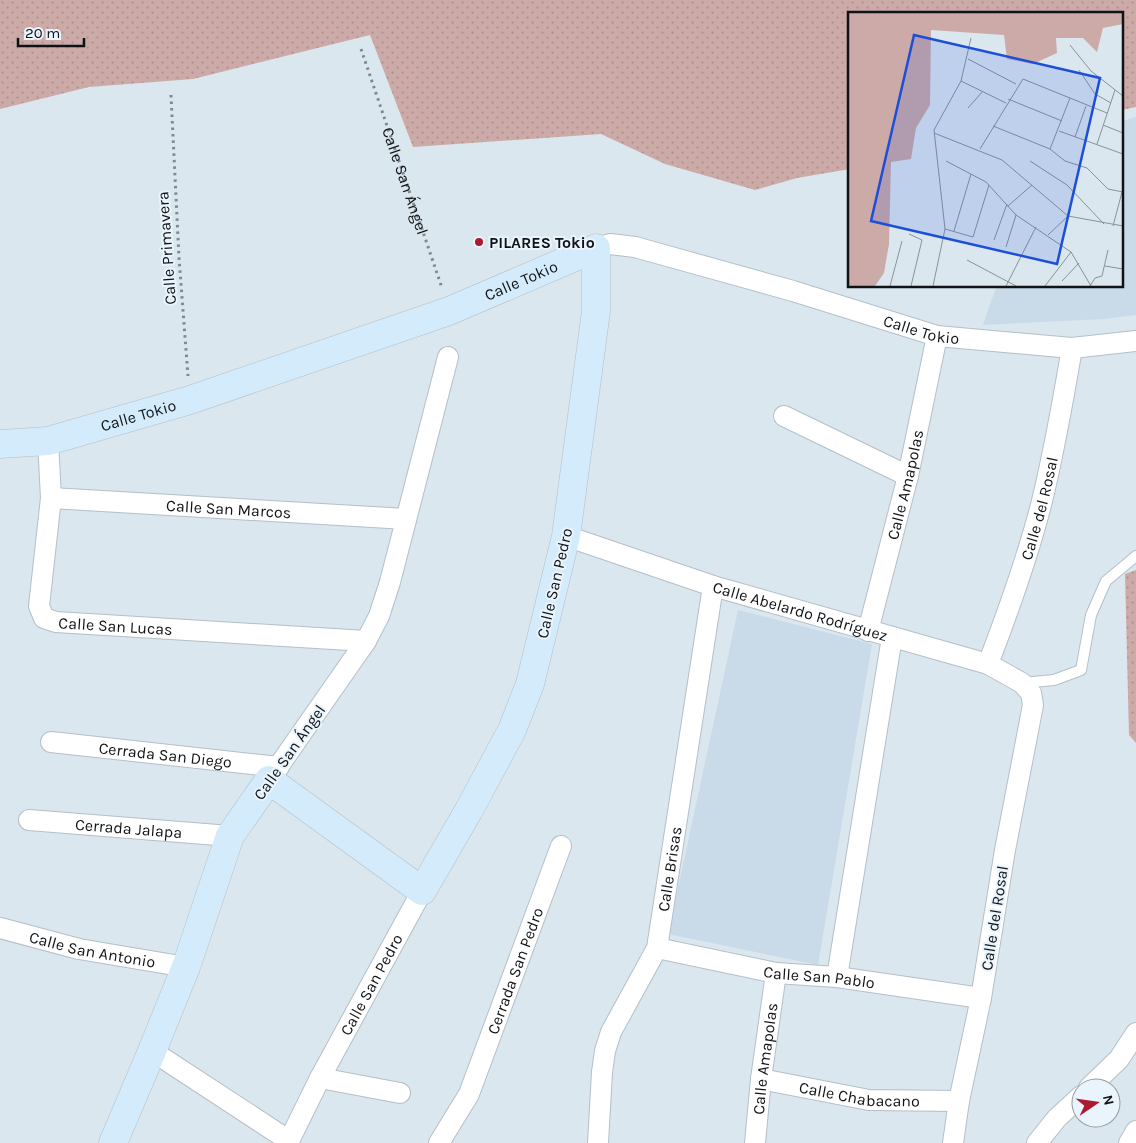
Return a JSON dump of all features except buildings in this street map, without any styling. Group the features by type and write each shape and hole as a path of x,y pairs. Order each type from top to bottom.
{"street":[{"name":"Calle Tokio","path":"0,444 48,441 190,400 450,311 596,248 610,244 635,247 793,291 936,336 1072,348 1136,341"},
{"name":"Calle San Pedro","path":"288,1142 320,1078 512,730 530,684 566,536 596,311 596,248"},
{"name":"Calle Amapolas","path":"868,631 908,476 936,336"},
{"name":"Calle del Rosal","path":"988,664 1002,629 1041,506 1060,421 1072,348"},
{"name":"Calle San Ángel","path":"113,1143 186,967 230,836 366,641 379,616 390,582 448,357"},
{"path":"784,416 908,476"},
{"name":"Calle San Lucas","path":"48,441 51,498 39,606 44,618 56,622 366,641"},
{"name":"Calle San Marcos","path":"51,498 406,519"},
{"name":"Calle Abelardo Rodríguez","path":"566,536 713,586 988,664 1026,688"},
{"name":"Calle Brisas","path":"598,1143 602,1072 611,1032 658,948 713,586"},
{"path":"837,978 892,637"},
{"name":"Calle del Rosal","path":"953,1143 959,1101 981,998 1005,850 1033,705 1026,688"},
{"name":"Cerrada San Diego","path":"51,742 274,774"},
{"path":"274,774 422,891"},
{"name":"Cerrada Jalapa","path":"28,820 230,836"},
{"name":"Cerrada San Pedro","path":"439,1143 469,1094 561,846"},
{"name":"Calle San Antonio","path":"0,928 79,949 186,967"},
{"name":"Calle San Pablo","path":"658,948 776,973 837,978 981,998"},
{"name":"Calle Amapolas","path":"755,1143 761,1079 776,973"},
{"path":"1099,1078 1119,1058 1136,1033"},
{"path":"152,1051 288,1142"},
{"path":"320,1078 400,1093"},
{"name":"Calle Chabacano","path":"761,1079 869,1100 959,1101"},
{"path":"1037,1143 1057,1118 1071,1105"},
{"path":"1130,1143 1136,1131"}],"lane":[{"path":"1026,688 1081,670 1091,615 1106,581 1136,556"}],"path":[{"name":"Calle San Ángel","path":"361,49 450,311"},
{"name":"Calle Primavera","path":"171,95 179,258 190,400"}],"shaded area":[{"path":"0,0 1136,0 1136,107 1124,110 1124,12 848,12 848,169 797,178 755,190 665,164 601,134 413,147 370,35 193,79 89,87 0,109"},
{"path":"1136,117 1136,315 1104,319 983,325 996,288 1124,288 1124,120"},
{"path":"1136,570 1136,743 1129,735 1125,574"},
{"path":"738,610 872,644 818,965 668,934"}],"place":[{"name":"PILARES Tokio","path":"479,242"}]}
